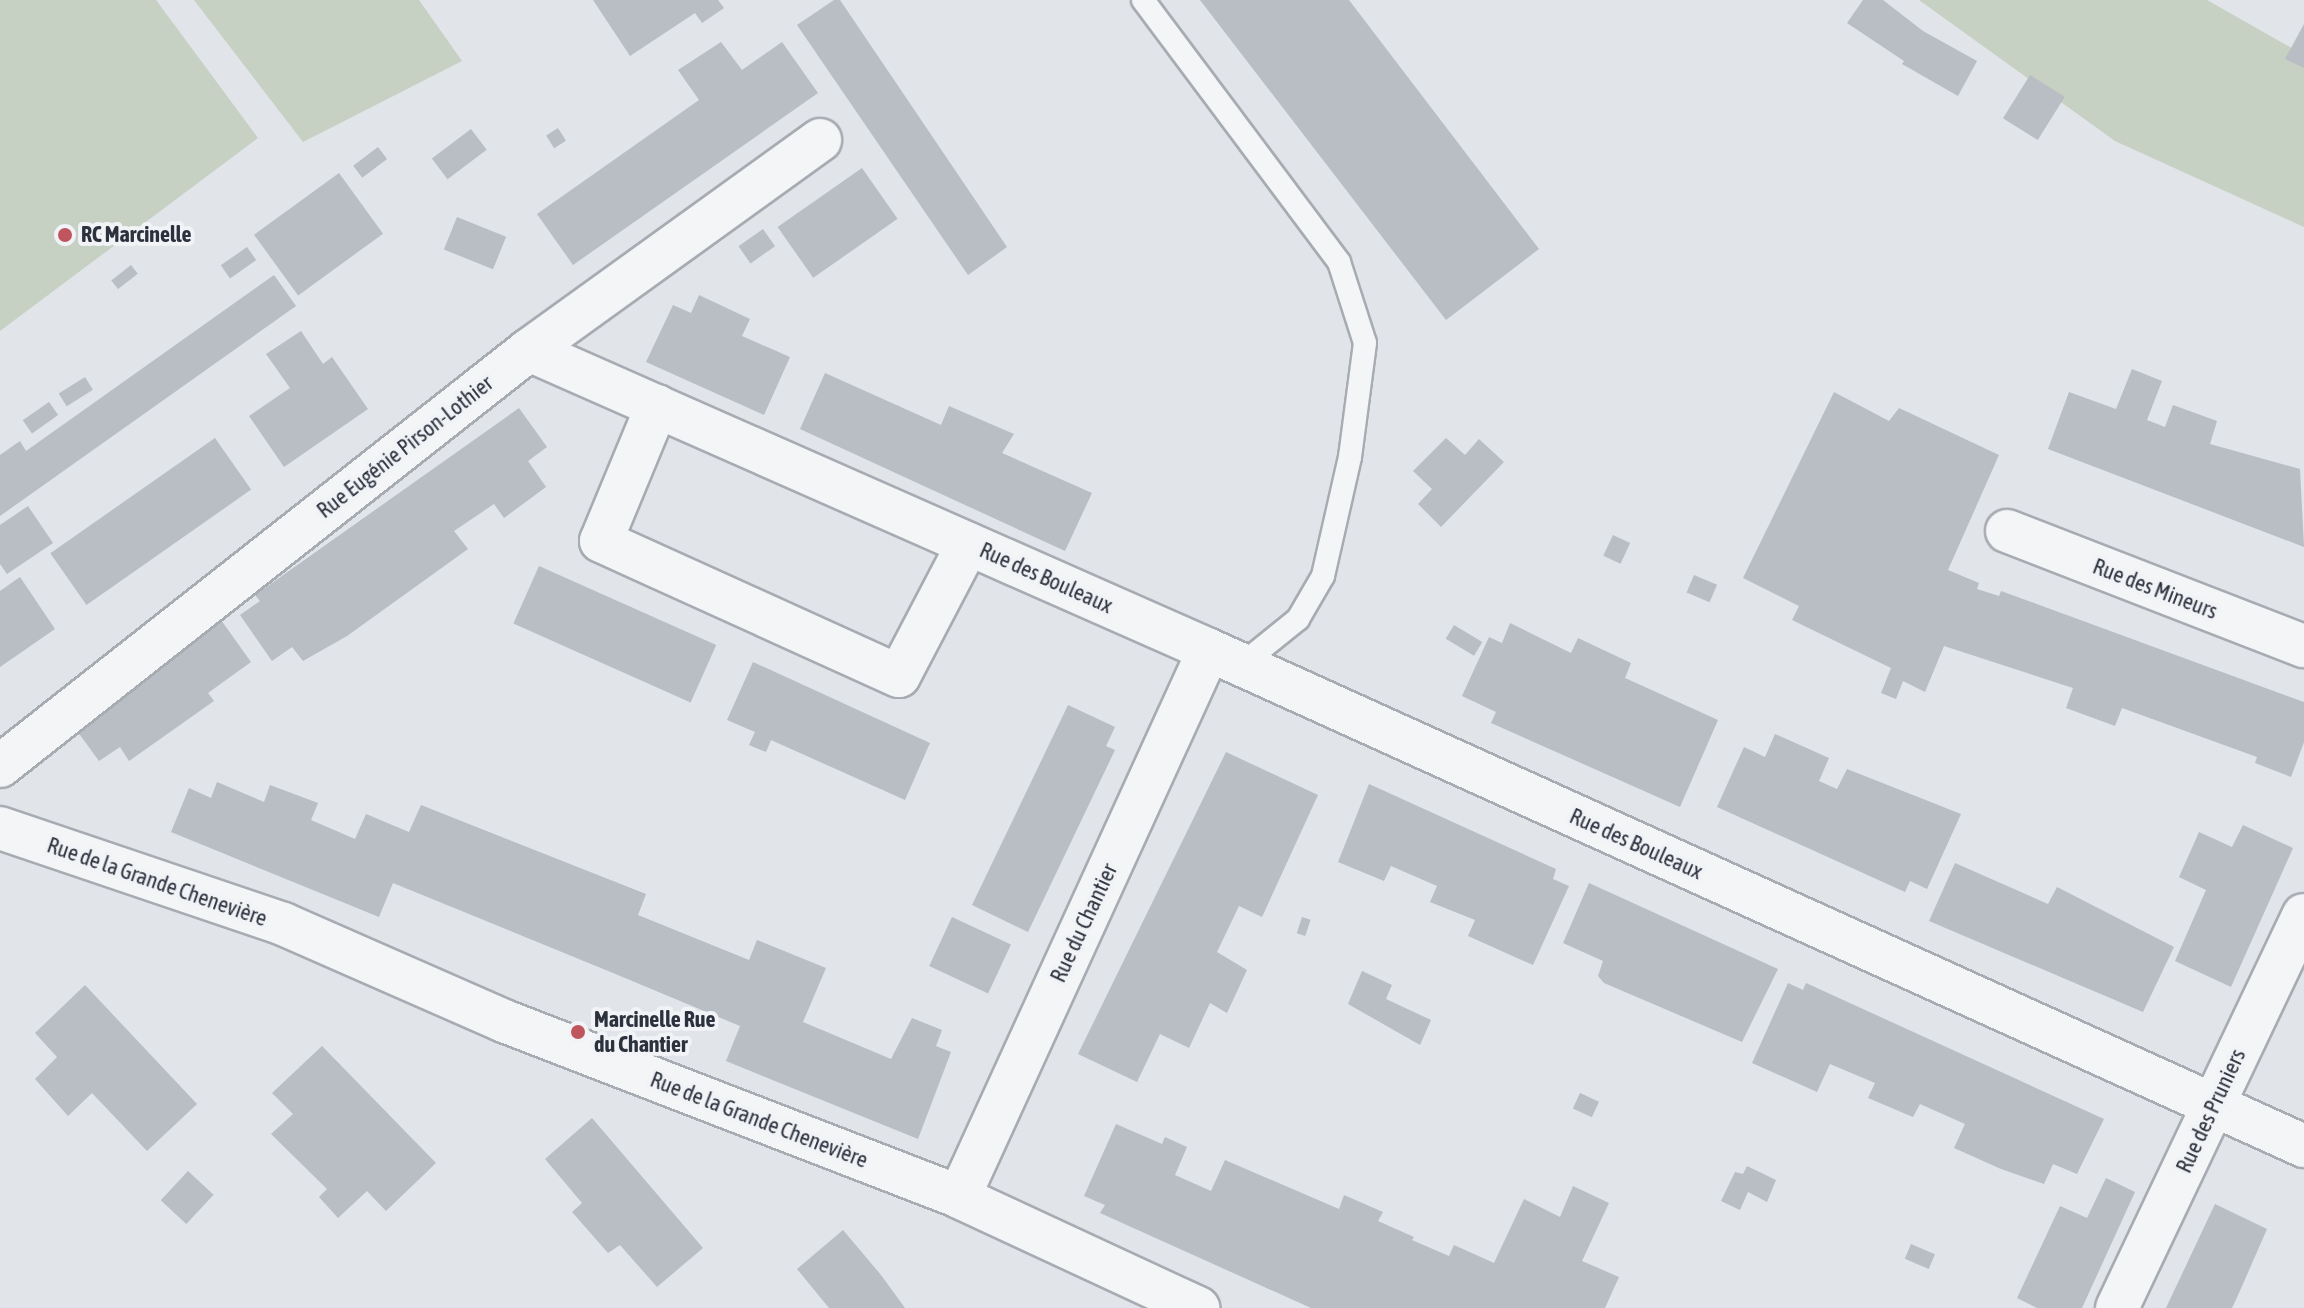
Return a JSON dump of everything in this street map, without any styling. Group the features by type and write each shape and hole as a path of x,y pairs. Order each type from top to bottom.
{"street":[{"name":"Rue Eugénie Pirson-Lothier","path":"0,766 529,350 820,140"},
{"name":"Rue des Bouleaux","path":"529,350 1225,658 2304,1146"},
{"name":"Rue des Bouleaux","path":"657,406 601,541 899,676 968,544"},
{"name":"Rue des Mineurs","path":"2007,531 2304,646"},
{"name":"Rue du Chantier","path":"959,1197 1225,658"},
{"name":"Rue de la Grande Chenevière","path":"0,828 283,924 504,1021 959,1197 1138,1297 1198,1308"},
{"name":"Rue des Pruniers","path":"2117,1308 2304,915"}],"lane":[{"path":"1143,0 1339,262 1365,343 1350,457 1323,576 1298,619 1225,658"}],"green space":[{"name":"RC Marcinelle","path":"0,0 156,0 258,138 0,331"},
{"path":"194,0 419,0 462,61 303,142"},
{"path":"1919,0 2207,0 2304,55 2304,227 2115,141"}],"building":[{"path":"593,0 718,0 724,8 702,23 695,13 630,56"},
{"path":"834,0 840,0 1007,247 968,275 797,25"},
{"path":"1200,0 1349,0 1539,249 1446,320"},
{"path":"1863,0 1883,0 1923,31 1977,61 1958,96 1902,64 1904,61 1847,23"},
{"path":"2304,24 2304,68 2285,59"},
{"path":"721,42 742,70 782,42 818,93 573,265 537,214 699,100 678,70"},
{"path":"2030,75 2065,97 2038,140 2003,118"},
{"path":"558,128 566,141 554,148 546,135"},
{"path":"471,129 487,150 448,179 432,158"},
{"path":"378,147 387,159 362,178 353,166"},
{"path":"862,168 898,219 813,278 778,227"},
{"path":"339,173 383,234 298,295 254,235"},
{"path":"457,217 506,237 493,269 444,249"},
{"path":"763,229 775,246 750,263 738,246"},
{"path":"247,247 256,260 230,278 221,265"},
{"path":"131,265 138,274 118,289 111,280"},
{"path":"274,275 296,306 0,516 0,455 20,441 26,451"},
{"path":"699,295 750,319 742,336 790,357 764,415 646,362 673,305 691,313"},
{"path":"301,331 323,364 332,357 368,409 284,467 249,416 290,388 266,354"},
{"path":"2132,369 2162,381 2147,420 2165,427 2173,405 2217,421 2210,444 2300,469 2304,547 2048,449 2069,392 2116,409"},
{"path":"825,373 941,425 949,406 1014,434 1002,453 1092,493 1065,551 800,429"},
{"path":"85,377 93,390 67,406 59,393"},
{"path":"1834,392 1889,421 1899,408 1999,455 1948,570 1979,583 1977,589 1999,596 2001,591 2304,702 2304,742 2291,777 2255,763 2257,757 2122,708 2115,726 2066,708 2073,688 1944,646 1925,692 1903,681 1896,699 1881,693 1891,668 1792,620 1799,606 1743,578"},
{"path":"49,402 58,415 32,433 23,420"},
{"path":"519,408 547,447 528,461 546,487 504,518 494,504 454,531 468,549 347,636 303,661 292,647 272,661 240,615 260,601 255,595"},
{"path":"215,438 251,490 86,605 50,553"},
{"path":"1446,438 1465,455 1479,439 1504,462 1441,527 1418,504 1432,489 1413,471"},
{"path":"28,506 53,543 7,574 0,564 0,525"},
{"path":"1613,535 1630,543 1620,564 1603,556"},
{"path":"539,566 716,645 691,702 513,624"},
{"path":"1694,575 1717,585 1710,602 1687,592"},
{"path":"20,577 55,629 0,667 0,591"},
{"path":"221,620 251,662 208,693 214,701 129,761 120,747 99,761 72,724"},
{"path":"1510,623 1571,653 1578,638 1631,663 1625,678 1718,720 1680,807 1491,723 1496,712 1462,696 1489,637 1502,643"},
{"path":"1454,625 1482,642 1474,656 1446,639"},
{"path":"753,662 930,743 905,800 771,740 766,752 749,745 755,732 727,720"},
{"path":"1068,705 1115,727 1106,746 1115,750 1028,932 972,905"},
{"path":"1775,734 1829,758 1819,781 1837,789 1847,769 1961,814 1927,889 1910,881 1905,892 1717,807 1744,747 1765,757"},
{"path":"1226,752 1318,795 1262,917 1239,906 1217,952 1247,970 1227,1013 1210,1003 1189,1048 1160,1034 1137,1082 1078,1054"},
{"path":"217,782 264,802 270,785 318,803 311,820 355,839 366,814 409,832 421,805 646,894 638,915 749,960 757,940 826,968 803,1022 891,1059 912,1018 942,1030 936,1046 951,1052 918,1139 726,1061 740,1026 613,973 393,883 379,917 171,832 189,788 211,798"},
{"path":"1369,784 1556,869 1553,879 1569,886 1533,965 1468,936 1475,920 1430,902 1437,886 1391,866 1384,881 1338,862"},
{"path":"2243,825 2293,848 2231,987 2175,961 2206,890 2179,877 2199,832 2232,847"},
{"path":"1955,863 2048,904 2057,887 2174,947 2143,1012 1929,921"},
{"path":"1589,883 1778,969 1742,1042 1604,983 1598,976 1603,961 1563,943"},
{"path":"952,917 1011,944 988,993 929,966"},
{"path":"1302,917 1311,920 1305,936 1297,933"},
{"path":"1362,971 1392,985 1386,999 1431,1020 1420,1045 1348,1004"},
{"path":"1788,983 1803,990 1806,983 2104,1119 2077,1174 2053,1164 2044,1184 2001,1169 1954,1148 1965,1124 1920,1104 1913,1117 1868,1098 1875,1083 1830,1064 1817,1092 1752,1063"},
{"path":"85,985 197,1104 147,1151 92,1093 68,1116 35,1079 57,1057 35,1033"},
{"path":"322,1046 436,1163 386,1211 367,1191 338,1218 319,1197 327,1189 271,1134 293,1114 272,1093"},
{"path":"1580,1093 1599,1102 1592,1117 1573,1108"},
{"path":"592,1118 703,1248 657,1287 620,1245 608,1253 572,1212 582,1203 545,1159"},
{"path":"1116,1124 1162,1144 1165,1137 1187,1147 1175,1175 1211,1191 1225,1160 1339,1209 1344,1195 1383,1212 1378,1221 1414,1237 1412,1240 1449,1256 1454,1245 1494,1263 1524,1199 1560,1217 1573,1186 1609,1203 1582,1261 1619,1277 1605,1308 1311,1308 1100,1213 1105,1205 1084,1196"},
{"path":"1747,1166 1776,1180 1767,1202 1748,1192 1740,1210 1721,1201 1735,1172 1743,1174"},
{"path":"188,1171 214,1195 186,1224 161,1200"},
{"path":"2106,1178 2135,1192 2082,1308 2037,1308 2017,1298 2060,1206 2087,1218"},
{"path":"2215,1204 2267,1229 2232,1308 2166,1308"},
{"path":"843,1230 905,1308 829,1308 797,1269"},
{"path":"1911,1244 1935,1254 1929,1269 1905,1259"}],"place":[{"name":"RC Marcinelle","path":"65,235"},
{"name":"Marcinelle Rue du Chantier","path":"578,1032"}]}
